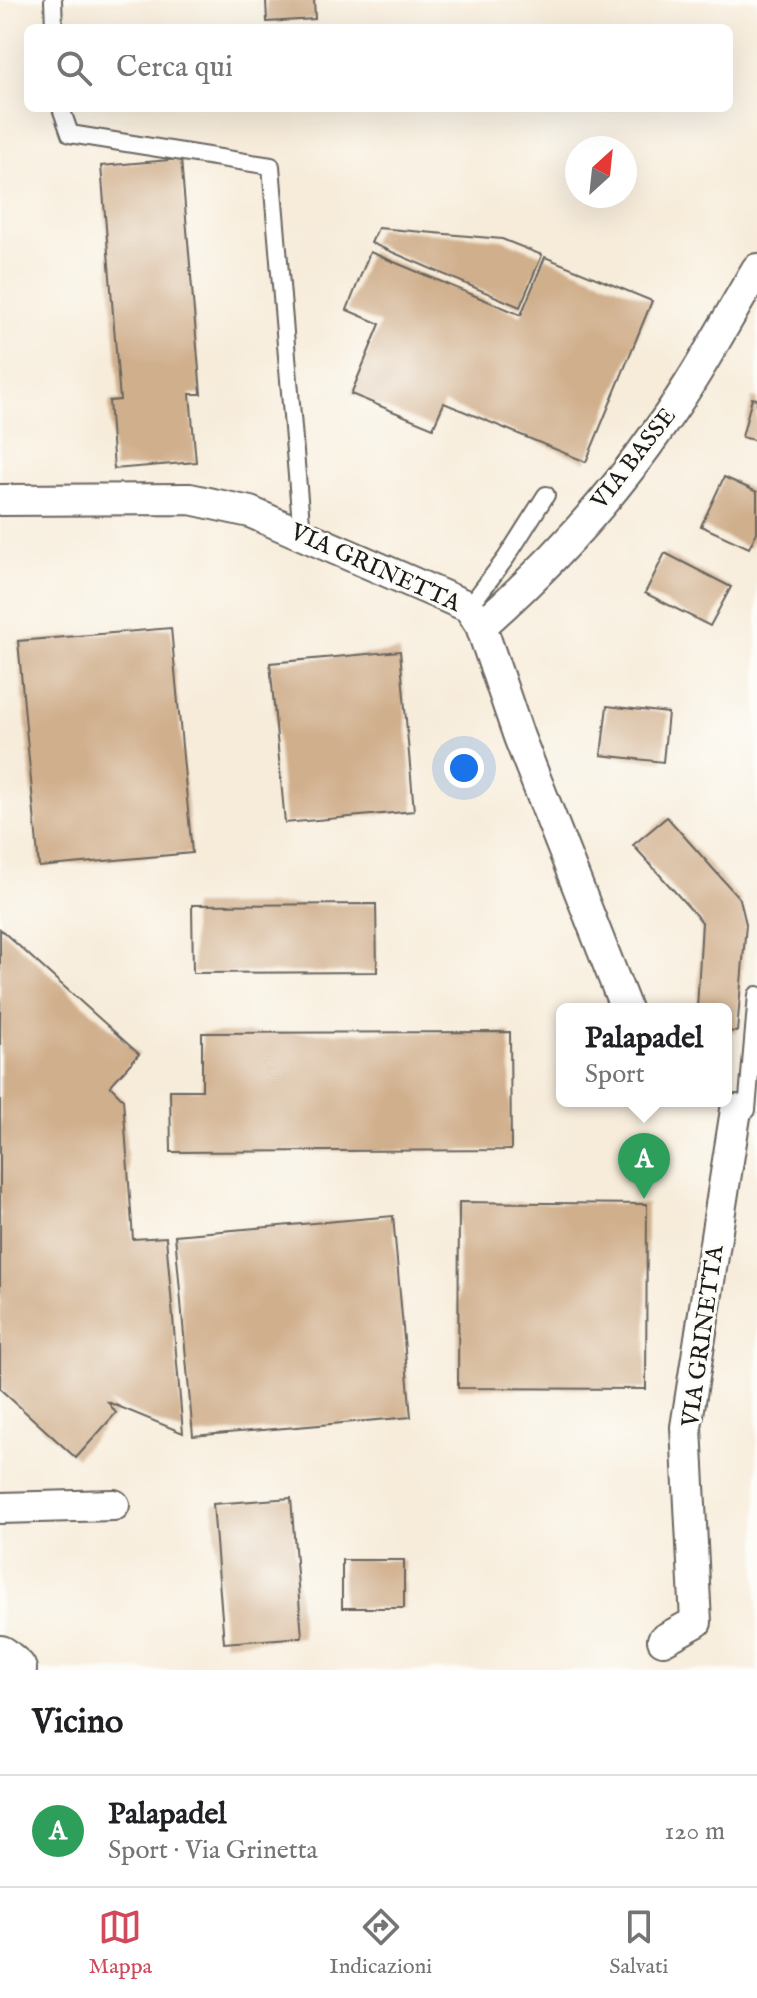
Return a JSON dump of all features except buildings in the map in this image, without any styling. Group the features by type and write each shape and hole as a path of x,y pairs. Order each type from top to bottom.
{"highway":[{"path":"0,1658 14,1670"}],"street":[{"name":"VIA BASSE","path":"475,616 610,492 661,426 757,269"},
{"name":"VIA GRINETTA","path":"0,500 190,499 250,512 475,616 624,1003"},
{"name":"VIA GRINETTA","path":"663,1640 696,1622 686,1427 739,1107"},
{"path":"0,1508 114,1505"}],"lane":[{"path":"53,0 54,24"},
{"path":"62,112 70,134 271,166 302,535"},
{"path":"475,616 506,558 546,495"},
{"path":"739,1107 757,995"}],"place":[{"name":"Palapadel","path":"644,1199"}]}
